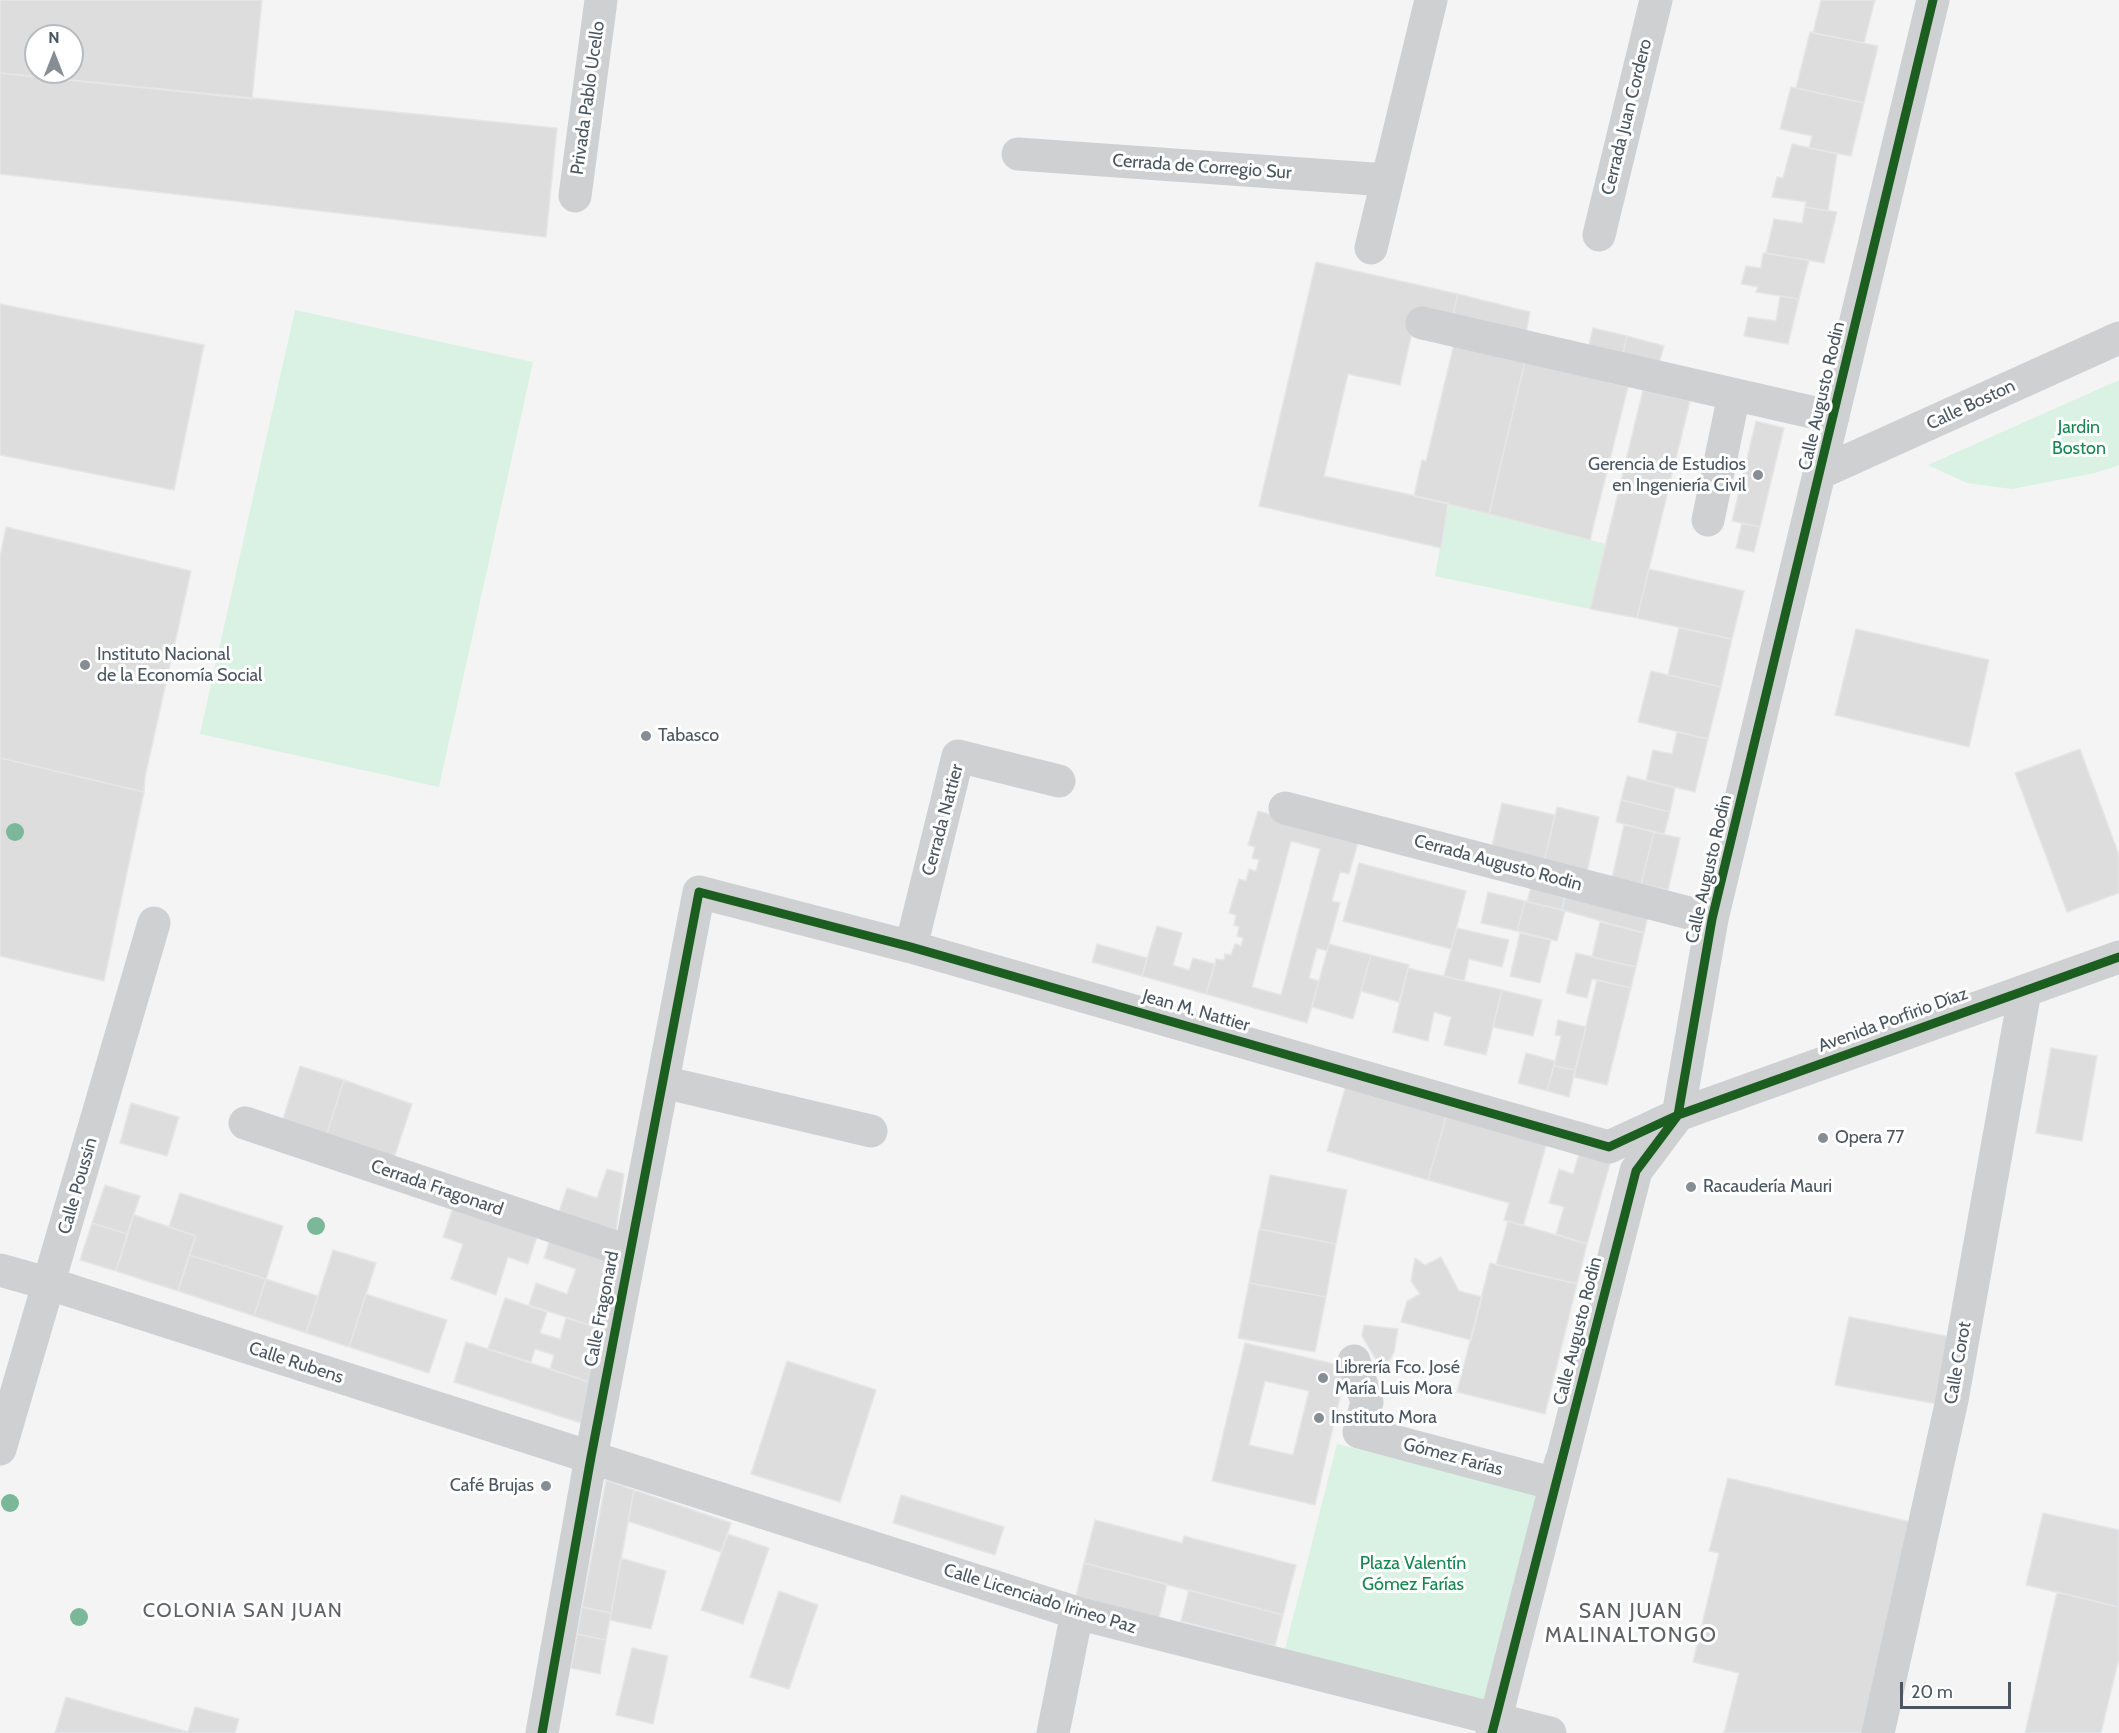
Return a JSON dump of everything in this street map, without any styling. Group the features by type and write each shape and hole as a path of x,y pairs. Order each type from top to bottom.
{"street":[{"name":"Privada Pablo Ucello","path":"575,196 601,0"},
{"path":"1371,248 1431,0"},
{"name":"Cerrada Juan Cordero","path":"1599,235 1656,0"},
{"name":"Calle Augusto Rodin","path":"1494,1726 1636,1171 1678,1115 1712,919 1822,472 1833,417 1933,0"},
{"name":"Cerrada de Corregio Sur","path":"1018,154 1387,180"},
{"path":"1422,323 1833,417"},
{"name":"Calle Boston","path":"1822,472 2119,338"},
{"path":"1708,520 1734,395"},
{"name":"Cerrada Nattier","path":"911,947 958,756 1059,781"},
{"name":"Cerrada Augusto Rodin","path":"1285,808 1712,919"},
{"name":"Jean M. Nattier","path":"699,892 911,947 1609,1147 1678,1115"},
{"name":"Calle Fragonard","path":"542,1733 591,1457 699,892"},
{"name":"Calle Poussin","path":"0,1449 154,923"},
{"name":"Avenida Porfirio Díaz","path":"1678,1115 2119,957"},
{"name":"Calle Corot","path":"1878,1733 1952,1400 2025,991"},
{"path":"663,1082 871,1131"},
{"name":"Cerrada Fragonard","path":"245,1123 630,1252"},
{"name":"Calle Rubens","path":"0,1270 591,1457"},
{"name":"Gómez Farías","path":"1354,1360 1367,1402 1359,1432 1555,1484 1563,1454"},
{"name":"Calle Licenciado Irineo Paz","path":"591,1457 1077,1613 1494,1726 1550,1733"},
{"path":"1053,1733 1077,1613"}],"green space":[{"path":"295,310 533,362 439,787 200,734"},
{"name":"Jardin Boston","path":"2119,380 2119,465 2095,473 2012,489 1967,483 1928,465"},
{"path":"1448,503 1606,544 1590,609 1435,576"},
{"name":"Plaza Valentín Gómez Farías","path":"1337,1444 1541,1495 1488,1704 1284,1653"}],"building":[{"path":"0,0 262,0 252,99 84,82 84,24 24,24 24,75 0,73"},
{"path":"1821,0 1875,0 1864,43 1813,33"},
{"path":"1810,32 1878,46 1864,103 1796,88"},
{"path":"0,73 24,75 24,84 84,84 84,81 557,128 546,237 0,174"},
{"path":"1791,87 1864,103 1851,156 1809,148 1812,136 1780,129"},
{"path":"1792,144 1837,154 1828,211 1805,207 1806,202 1772,197 1777,177 1783,178"},
{"path":"1805,207 1837,212 1824,263 1766,253 1774,219 1802,223"},
{"path":"1763,253 1809,260 1799,299 1756,292 1758,287 1741,284 1746,266 1761,268"},
{"path":"1316,262 1458,294 1452,319 1417,311 1400,385 1348,374 1324,476 1448,503 1441,548 1259,506"},
{"path":"1458,294 1530,312 1525,338 1452,319"},
{"path":"1780,296 1799,299 1788,344 1744,336 1748,317 1776,321"},
{"path":"0,304 204,345 174,490 0,455"},
{"path":"1593,328 1627,336 1623,354 1589,345"},
{"path":"1627,336 1664,346 1659,363 1623,354"},
{"path":"1454,344 1525,361 1489,514 1414,496 1422,460 1426,461"},
{"path":"1525,361 1628,387 1590,540 1489,514"},
{"path":"1643,390 1690,401 1637,618 1590,609"},
{"name":"Gerencia de Estudios en Ingeniería Civil","path":"1756,421 1784,428 1760,527 1732,521"},
{"path":"1742,523 1760,527 1754,552 1736,548"},
{"name":"Instituto Nacional de la Economía Social","path":"6,527 191,571 145,777 144,792 0,758 0,557"},
{"path":"1649,569 1744,591 1732,639 1637,618"},
{"path":"1679,628 1732,639 1721,687 1668,675"},
{"path":"1856,629 1989,660 1969,747 1835,715"},
{"path":"1651,671 1721,687 1708,739 1638,722"},
{"path":"1677,732 1708,739 1695,792 1646,780 1653,750 1672,754"},
{"path":"2080,749 2119,855 2119,893 2067,912 2015,773"},
{"path":"0,758 144,792 104,981 0,956"},
{"path":"1627,776 1675,788 1670,812 1621,800"},
{"path":"1621,800 1670,812 1664,834 1616,822"},
{"path":"1502,803 1555,815 1544,862 1491,850"},
{"path":"1557,807 1599,817 1587,872 1544,862"},
{"path":"1258,811 1359,839 1349,874 1340,872 1332,901 1340,903 1327,951 1317,948 1309,978 1319,981 1307,1023 1206,994 1216,959 1224,960 1225,954 1231,955 1235,944 1241,946 1243,938 1237,936 1239,927 1234,925 1236,915 1229,913 1239,879 1246,881 1249,869 1256,871 1259,860 1252,858 1255,847 1248,845","holes":["1291,841 1320,849 1281,995 1252,987"]},
{"path":"1624,825 1654,832 1641,884 1612,878"},
{"path":"1654,832 1680,838 1668,890 1641,884"},
{"path":"1359,863 1466,891 1451,949 1343,921"},
{"path":"1531,887 1565,895 1562,910 1527,902"},
{"path":"1488,892 1525,901 1517,931 1481,923"},
{"path":"1566,892 1649,912 1644,933 1562,910"},
{"path":"1525,901 1565,911 1557,941 1517,931"},
{"path":"1600,922 1644,933 1636,967 1592,957"},
{"path":"1157,926 1182,933 1173,965 1189,970 1193,958 1215,964 1206,994 1142,976"},
{"path":"1457,928 1509,940 1502,967 1469,959 1464,981 1444,976"},
{"path":"1520,933 1551,940 1540,983 1510,976"},
{"path":"1097,944 1147,958 1142,976 1092,962"},
{"path":"1329,944 1371,955 1353,1019 1312,1007"},
{"path":"1576,953 1636,967 1631,988 1592,979 1587,998 1566,993"},
{"path":"1371,955 1409,965 1399,1002 1361,991"},
{"path":"1408,968 1502,990 1486,1055 1444,1045 1451,1017 1434,1012 1428,1041 1393,1032"},
{"path":"1597,980 1631,988 1607,1085 1574,1077"},
{"path":"1502,990 1542,1000 1533,1036 1493,1027"},
{"path":"1558,1020 1586,1027 1575,1070 1554,1066 1561,1036 1555,1035"},
{"path":"2051,1048 2097,1056 2082,1141 2036,1133"},
{"path":"1526,1053 1555,1061 1547,1091 1518,1083"},
{"path":"300,1066 344,1080 326,1136 282,1122"},
{"path":"1554,1066 1575,1070 1569,1097 1547,1091"},
{"path":"344,1080 412,1104 394,1158 326,1136"},
{"path":"1346,1085 1447,1114 1428,1180 1327,1151"},
{"path":"131,1103 179,1117 167,1156 120,1143"},
{"path":"1447,1114 1547,1142 1523,1226 1504,1220 1509,1203 1428,1180"},
{"path":"1580,1151 1611,1160 1587,1244 1556,1234 1564,1207 1549,1203 1559,1169 1573,1174"},
{"path":"607,1169 624,1174 616,1231 559,1212 567,1188 597,1198"},
{"path":"1270,1175 1347,1190 1336,1244 1260,1229"},
{"path":"105,1185 140,1196 127,1234 92,1223"},
{"path":"180,1193 283,1226 266,1279 189,1255 196,1236 169,1227"},
{"path":"454,1205 538,1233 528,1264 508,1257 496,1295 451,1279 463,1244 443,1237"},
{"path":"134,1215 196,1236 178,1291 116,1271"},
{"path":"1508,1221 1587,1244 1577,1284 1496,1265"},
{"path":"92,1223 127,1234 116,1271 80,1260"},
{"path":"1259,1229 1336,1244 1326,1297 1249,1283"},
{"path":"550,1239 610,1258 599,1328 529,1305 536,1283 567,1294 576,1269 544,1258"},
{"path":"333,1250 376,1263 349,1347 306,1333"},
{"path":"189,1255 266,1279 254,1316 178,1291"},
{"path":"1441,1257 1459,1291 1482,1297 1471,1340 1401,1322 1407,1301 1420,1294 1411,1281 1415,1258 1425,1265"},
{"path":"1490,1263 1577,1284 1545,1414 1457,1392"},
{"path":"266,1279 318,1296 306,1333 254,1316"},
{"path":"1249,1283 1326,1297 1315,1352 1238,1338"},
{"path":"366,1294 447,1320 429,1373 349,1347"},
{"path":"505,1298 547,1312 540,1333 560,1339 566,1318 599,1328 589,1382 550,1369 554,1355 535,1349 531,1362 488,1349"},
{"path":"1849,1317 1951,1337 1937,1404 1835,1385"},
{"path":"1364,1325 1398,1329 1394,1352 1384,1373 1362,1336"},
{"path":"466,1342 589,1382 581,1423 454,1382"},
{"name":"Instituto Mora","path":"1245,1343 1347,1367 1315,1505 1212,1481","holes":["1265,1381 1309,1391 1293,1455 1249,1445"]},
{"path":"787,1361 876,1390 840,1502 751,1474"},
{"path":"1728,1478 1914,1523 1862,1733 1724,1733 1739,1673 1693,1662 1719,1553 1709,1551"},
{"path":"606,1480 634,1490 611,1613 582,1607"},
{"path":"634,1490 731,1523 721,1552 628,1521"},
{"path":"901,1495 1004,1527 995,1555 893,1523"},
{"path":"2043,1513 2119,1530 2119,1607 2026,1585"},
{"path":"1095,1520 1182,1543 1184,1536 1296,1565 1283,1615 1084,1563"},
{"path":"728,1534 769,1548 743,1624 701,1610"},
{"path":"621,1558 666,1571 651,1629 610,1620"},
{"path":"1084,1563 1167,1584 1159,1618 1076,1596"},
{"path":"1189,1590 1283,1615 1275,1646 1181,1621"},
{"path":"779,1591 818,1605 789,1689 750,1677"},
{"path":"2057,1592 2119,1607 2119,1658 2101,1733 2025,1733"},
{"path":"582,1607 611,1613 606,1640 577,1634"},
{"path":"577,1634 606,1640 600,1674 571,1668"},
{"path":"632,1648 668,1656 653,1724 616,1715"},
{"path":"66,1697 188,1732 195,1707 239,1719 235,1733 55,1733"}],"cycle path":[{"path":"1492,1733 1636,1171 1678,1115 1712,919 1933,0"},
{"path":"542,1733 591,1457 699,892 911,947 1609,1147 1678,1115 2119,957"}],"place":[{"name":"Gerencia de Estudios en Ingeniería Civil","path":"1758,475"},
{"name":"Instituto Nacional de la Economía Social","path":"85,665"},
{"name":"Tabasco","path":"646,736"},
{"name":"Opera 77","path":"1823,1138"},
{"name":"Racaudería Mauri","path":"1691,1187"},
{"name":"Librería Fco. José María Luis Mora","path":"1323,1378"},
{"name":"Instituto Mora","path":"1319,1418"},
{"name":"Café Brujas","path":"546,1486"}],"district":[{"name":"COLONIA SAN JUAN","path":"243,1611"},
{"name":"SAN JUAN MALINALTONGO","path":"1631,1624"}]}
